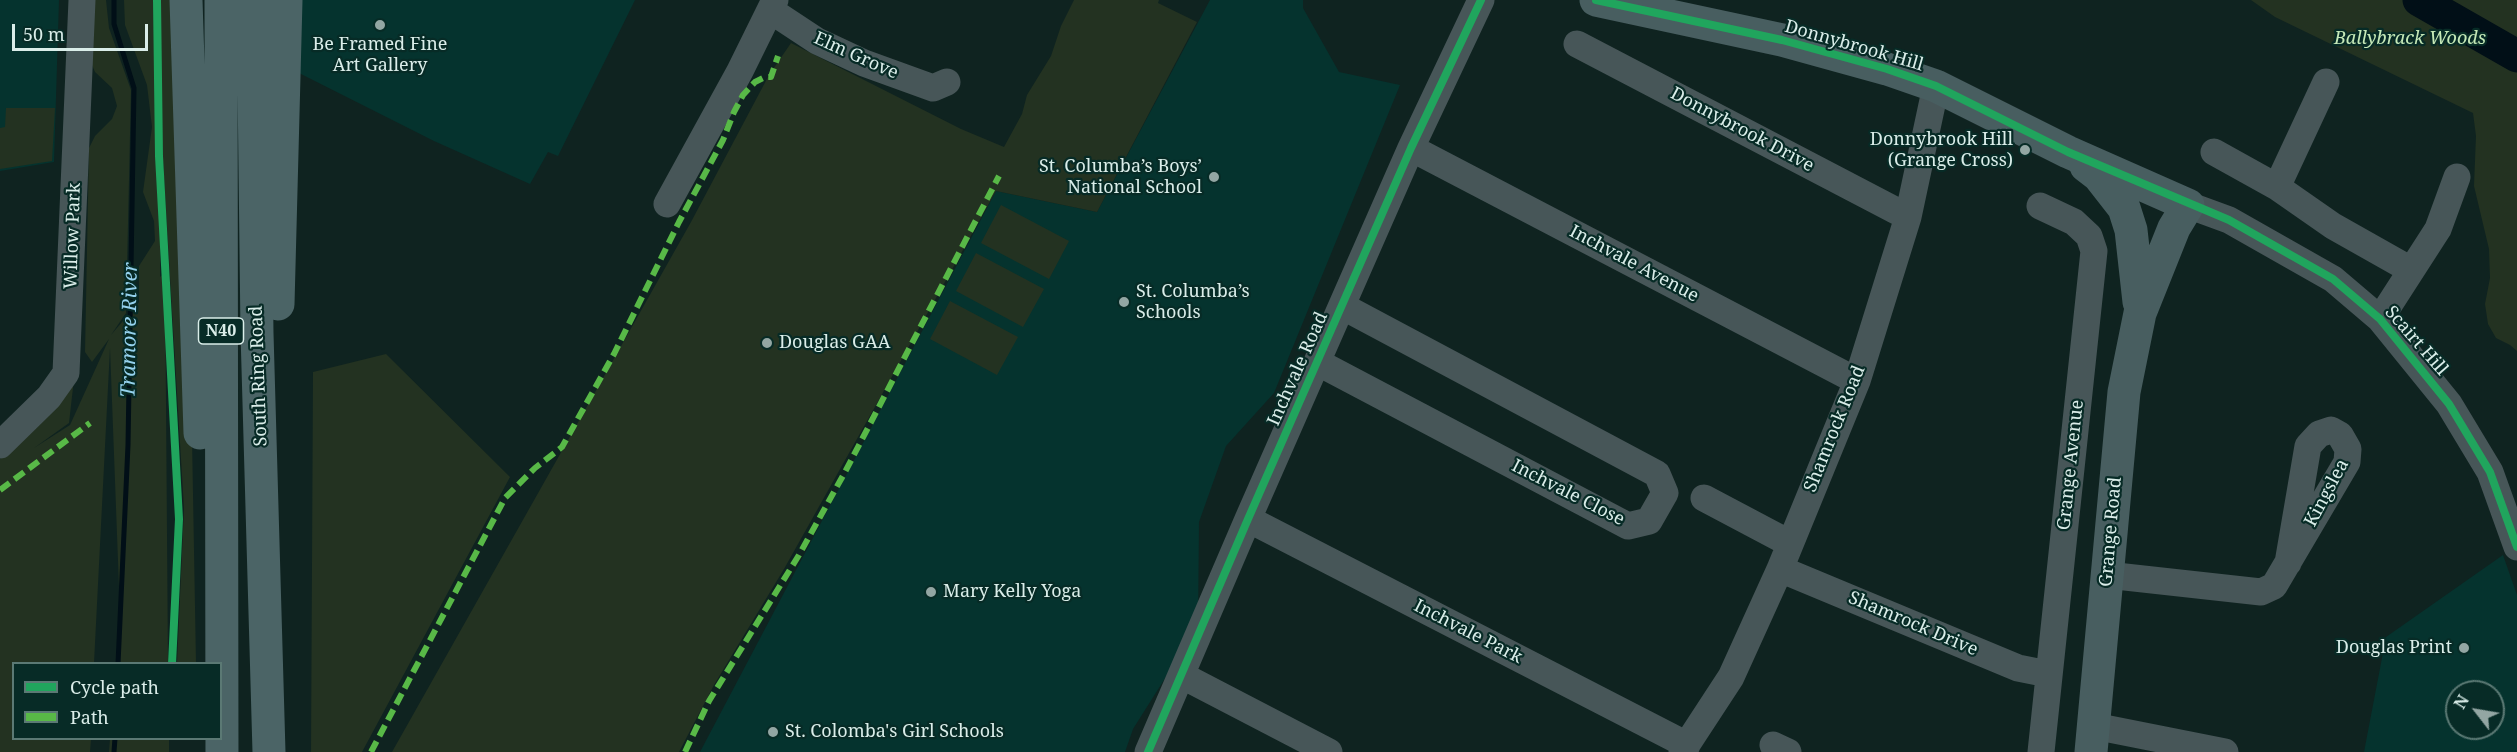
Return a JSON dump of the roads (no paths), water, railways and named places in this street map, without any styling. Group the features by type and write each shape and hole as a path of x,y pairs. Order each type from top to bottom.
{"highway":[{"path":"186,0 200,426 221,662"},
{"name":"South Ring Road","path":"221,0 221,662"},
{"name":"South Ring Road","path":"253,0 257,333 269,752"},
{"path":"266,608 275,424 286,0"}],"main road":[{"name":"Donnybrook Hill","path":"1596,0 1782,40 1887,69 1936,86 2068,152 2188,205"},
{"name":"Grange Road","path":"2068,152 2099,176 2124,207 2131,230 2140,313"},
{"name":"Grange Road","path":"2092,739 2124,392 2140,313 2174,228 2188,205"}],"street":[{"name":"Willow Park","path":"0,445 49,397 66,373 82,0"},
{"name":"Inchvale Road","path":"1148,752 1411,148 1481,0"},
{"path":"667,204 772,5"},
{"name":"Elm Grove","path":"772,5 817,41 864,63 933,88 947,82"},
{"name":"Donnybrook Drive","path":"1576,44 1908,217"},
{"path":"2277,187 2326,82"},
{"name":"Shamrock Road","path":"1685,748 1731,677 1780,569 1857,381 1908,217 1936,86"},
{"name":"Inchvale Avenue","path":"1411,148 1857,381"},
{"path":"2214,152 2277,187 2333,226 2411,270"},
{"path":"2379,319 2438,229 2457,177"},
{"name":"Scairt Hill","path":"2188,205 2229,220 2333,279 2379,319 2449,404 2490,472 2517,547"},
{"name":"Grange Avenue","path":"2040,206 2074,222 2089,236 2094,251 2041,752"},
{"name":"Inchvale Close","path":"1317,362 1628,526 1649,521 1665,493 1657,474 1342,306"},
{"path":"1704,498 1789,543"},
{"name":"Inchvale Park","path":"1248,519 1685,748"},
{"path":"2107,575 2261,592 2274,586 2288,563"},
{"name":"Shamrock Drive","path":"1780,569 2018,668 2048,674"},
{"path":"1181,675 1329,752"},
{"path":"2092,739 2222,752"}],"waterway":[{"name":"Tramore River","path":"114,0 114,24 134,88 128,445 118,662"},
{"path":"2419,0 2517,56"},
{"name":"Tramore River","path":"114,752 115,740"}],"place":[{"name":"Be Framed Fine Art Gallery","path":"380,25"},
{"name":"Donnybrook Hill (Grange Cross)","path":"2025,150"},
{"name":"St. Columba’s Boys’ National School","path":"1214,177"},
{"name":"St. Columba’s Schools","path":"1124,302"},
{"name":"Douglas GAA","path":"767,343"},
{"name":"Mary Kelly Yoga","path":"931,592"},
{"name":"Douglas Print","path":"2464,648"},
{"name":"St. Colomba's Girl Schools","path":"773,732"}],"park label":[{"name":"Ballybrack Woods","path":"2410,39"}]}
